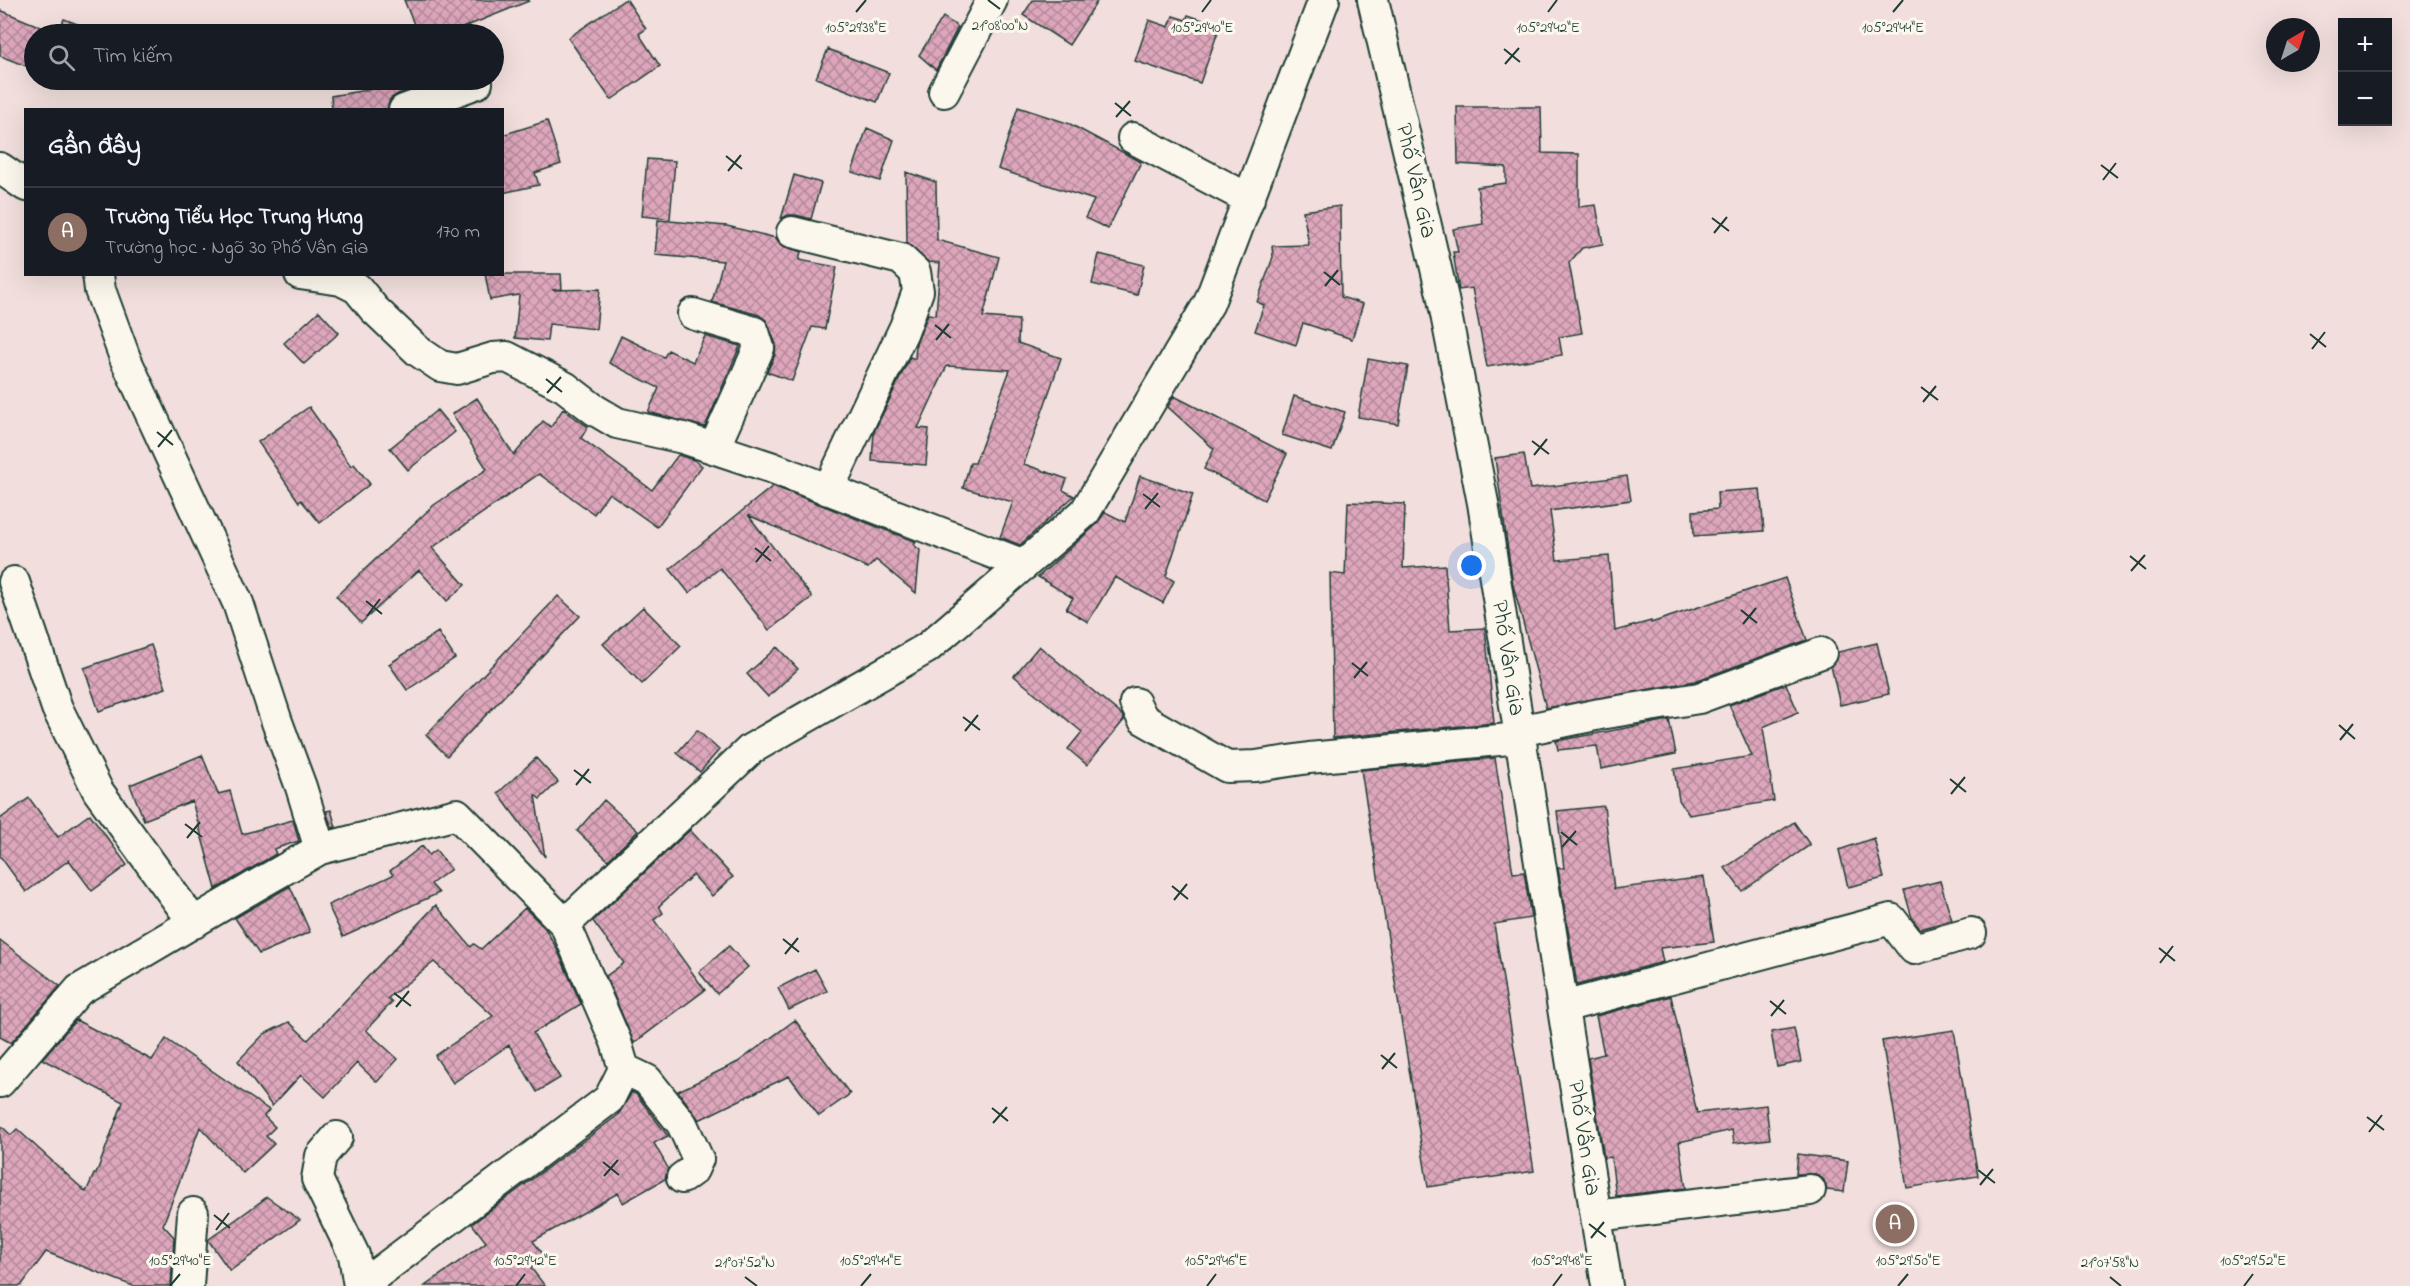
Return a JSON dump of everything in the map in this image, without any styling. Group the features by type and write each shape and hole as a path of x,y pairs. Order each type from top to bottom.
{"street":[{"path":"944,92 992,0"},
{"path":"565,924 751,749 927,648 1085,512 1209,303 1324,0"},
{"name":"Phố Vân Gia","path":"1373,0 1442,294 1483,503 1607,1286"},
{"path":"409,108 458,90"},
{"path":"1133,138 1249,199"},
{"path":"0,168 24,185"},
{"path":"792,232 901,259 915,272 918,291 905,327 828,490"},
{"path":"98,276 100,290 125,358 238,603 277,722 302,787 320,849"},
{"path":"319,276 341,280 357,288 374,309 428,360 440,366 457,369 493,358 507,357 565,387 595,410 617,423 683,438 714,448 1024,565"},
{"path":"693,314 754,332 759,348 714,448"},
{"path":"14,582 57,708 98,791 194,923"},
{"path":"1135,703 1143,719 1227,767 1256,766 1520,735 1600,714 1699,698 1821,654"},
{"path":"0,1082 79,990 320,849 457,814 565,924 616,1042 624,1069 609,1099 360,1286 354,1255 317,1179 321,1156 337,1137"},
{"path":"1563,1007 1891,919 1914,949 1971,933"},
{"path":"624,1069 647,1080 682,1124 698,1159 693,1170 682,1178"},
{"path":"1596,1216 1810,1190"},
{"path":"188,1286 193,1213"}],"building":[{"path":"404,0 529,0 472,24 414,24"},
{"path":"627,0 646,29 639,34 660,66 611,100 568,38"},
{"path":"1033,0 1098,0 1069,45 1023,15"},
{"path":"0,10 34,24 24,24 24,65 0,56"},
{"path":"1188,15 1220,26 1200,83 1135,61 1149,20 1169,27 1173,16 1186,20"},
{"path":"943,17 958,27 936,70 919,55"},
{"path":"64,19 77,24 62,24"},
{"path":"828,49 889,73 877,102 816,78"},
{"path":"367,90 409,90 390,99 388,108 332,108 331,96"},
{"path":"1018,107 1070,124 1141,162 1108,229 1085,218 1094,200 998,169"},
{"path":"1457,107 1541,107 1542,153 1579,154 1579,207 1596,205 1603,244 1582,248 1569,263 1582,333 1559,337 1562,355 1487,367 1472,288 1459,290 1453,252 1458,252 1453,229 1483,224 1477,187 1506,183 1506,167 1458,164"},
{"path":"547,121 561,164 535,173 539,185 504,193 504,134"},
{"path":"867,128 894,140 880,181 852,172"},
{"path":"647,159 675,161 670,219 642,216"},
{"path":"906,172 936,182 937,240 999,257 983,317 1019,320 1018,343 1061,358 1024,464 1067,479 1063,490 1074,496 1020,545 1000,537 1013,502 963,488 970,463 975,463 1010,370 947,366 918,428 929,429 926,465 872,461 874,432 910,357 915,359 916,344 928,314 936,315 940,263 928,262 907,243"},
{"path":"794,175 821,183 811,219 788,215 781,219"},
{"path":"1340,206 1341,297 1363,304 1352,339 1303,323 1296,345 1255,331 1264,305 1257,302 1273,257 1272,246 1309,245 1303,211"},
{"path":"658,220 727,226 776,238 781,245 801,252 799,260 837,267 825,329 812,327 792,381 767,372 775,355 776,344 766,320 759,315 712,302 723,261 655,255"},
{"path":"1099,254 1144,265 1137,295 1092,284"},
{"path":"504,274 561,274 562,289 552,290 600,289 596,329 549,324 547,341 515,338 519,295 490,300 485,276 504,276"},
{"path":"319,311 339,333 304,364 284,343"},
{"path":"621,336 664,357 668,350 693,362 705,336 740,346 705,427 648,412 659,388 609,363"},
{"path":"1368,359 1408,366 1398,424 1358,417"},
{"path":"1174,396 1287,454 1264,500 1204,469 1214,449 1168,407"},
{"path":"1294,396 1345,412 1332,451 1282,435"},
{"path":"477,398 514,455 543,421 551,427 563,409 588,427 581,438 652,490 678,455 694,460 702,466 657,527 609,493 594,514 539,474 432,548 465,585 447,601 419,570 361,623 336,596 434,505 487,469 452,414"},
{"path":"309,407 351,466 354,464 370,484 320,523 301,500 299,502 258,442"},
{"path":"437,410 455,432 408,470 390,448"},
{"path":"1524,454 1530,489 1627,476 1631,500 1550,511 1557,560 1609,556 1615,631 1651,621 1651,623 1785,578 1807,640 1695,681 1546,708 1513,585 1495,458"},
{"path":"1140,476 1193,494 1166,576 1174,581 1163,603 1115,577 1088,622 1066,609 1073,598 1038,577 1096,525 1105,512 1125,522"},
{"path":"773,486 916,542 914,545 920,550 916,593 876,560 868,568 748,515 812,597 769,630 720,568 689,593 670,569"},
{"path":"1760,489 1764,531 1694,536 1693,511 1718,509 1717,492"},
{"path":"1348,502 1405,504 1403,568 1445,565 1450,630 1485,628 1494,723 1333,738 1330,573 1345,575"},
{"path":"558,596 580,616 447,756 426,735"},
{"path":"643,607 681,646 642,684 603,644"},
{"path":"438,632 455,658 407,690 389,664"},
{"path":"1877,643 1889,694 1840,705 1831,666 1838,652"},
{"path":"151,645 166,688 99,711 84,668"},
{"path":"1039,646 1122,715 1124,720 1087,765 1068,749 1082,732 1014,676"},
{"path":"777,647 798,669 768,697 747,674"},
{"path":"1786,684 1798,712 1763,727 1774,801 1689,815 1679,800 1674,769 1752,756 1729,705"},
{"path":"1669,720 1676,754 1601,769 1597,746 1558,750 1556,741"},
{"path":"697,730 719,750 700,772 677,753"},
{"path":"202,755 218,794 230,791 242,834 293,820 299,841 274,849 276,854 216,889 192,801 144,820 130,785"},
{"path":"536,758 558,782 540,799 535,795 545,857 498,793"},
{"path":"1495,758 1513,873 1524,872 1531,918 1494,924 1534,1171 1428,1187 1361,770"},
{"path":"29,798 58,837 90,814 127,865 92,891 69,860 26,892 0,856 0,819"},
{"path":"604,800 638,831 608,860 577,831"},
{"path":"1604,806 1614,889 1704,877 1714,942 1660,948 1663,962 1577,985 1558,868 1564,868 1557,811"},
{"path":"331,810 336,827 332,828 326,811"},
{"path":"1794,822 1810,845 1742,891 1725,868"},
{"path":"690,830 733,877 712,896 693,875 659,906 663,913 654,920 705,990 634,1043 606,976 624,963 593,921"},
{"path":"1874,838 1884,878 1848,887 1839,850"},
{"path":"422,846 429,855 436,850 451,869 431,884 439,893 343,937 328,905 393,875 390,871"},
{"path":"1940,881 1952,920 1920,929 1912,918 1904,890"},
{"path":"290,886 310,932 259,954 235,918"},
{"path":"436,905 471,947 474,944 481,949 525,908 545,928 556,947 581,1004 533,1033 560,1078 537,1092 509,1045 453,1083 435,1056 493,1016 434,962 388,998 392,1002 366,1030 398,1059 377,1082 357,1063 325,1097 301,1075 272,1106 238,1061 264,1034 289,1022 308,1040"},
{"path":"0,940 60,986 11,1043 0,1037"},
{"path":"729,946 748,967 717,994 699,972"},
{"path":"815,969 827,991 789,1010 778,988"},
{"path":"1671,996 1697,1113 1766,1105 1770,1139 1734,1143 1732,1130 1679,1142 1686,1188 1616,1196 1611,1157 1604,1158 1588,1058 1604,1054 1596,1016"},
{"path":"76,1020 152,1060 166,1039 269,1110 264,1116 275,1127 266,1136 274,1144 243,1173 200,1127 163,1225 174,1237 171,1286 133,1286 46,1252 21,1286 0,1286 0,1125 11,1135 17,1129 86,1192 96,1174 123,1102 42,1059"},
{"path":"795,1020 850,1094 819,1116 789,1076 699,1120 678,1091 738,1062"},
{"path":"1794,1028 1801,1062 1777,1067 1771,1032"},
{"path":"1954,1030 1978,1176 1907,1188 1882,1041"},
{"path":"632,1092 636,1094 668,1136 654,1143 668,1168 665,1179 623,1203 618,1193 533,1241 545,1257 531,1268 545,1286 425,1286 486,1242 472,1224 618,1115"},
{"path":"1798,1154 1848,1161 1844,1192 1827,1190 1824,1180 1816,1174 1796,1174"},
{"path":"267,1197 300,1220 230,1271 208,1240"}],"place":[{"name":"Trường Tiểu Học Trung Hưng","path":"1895,1224"}]}
